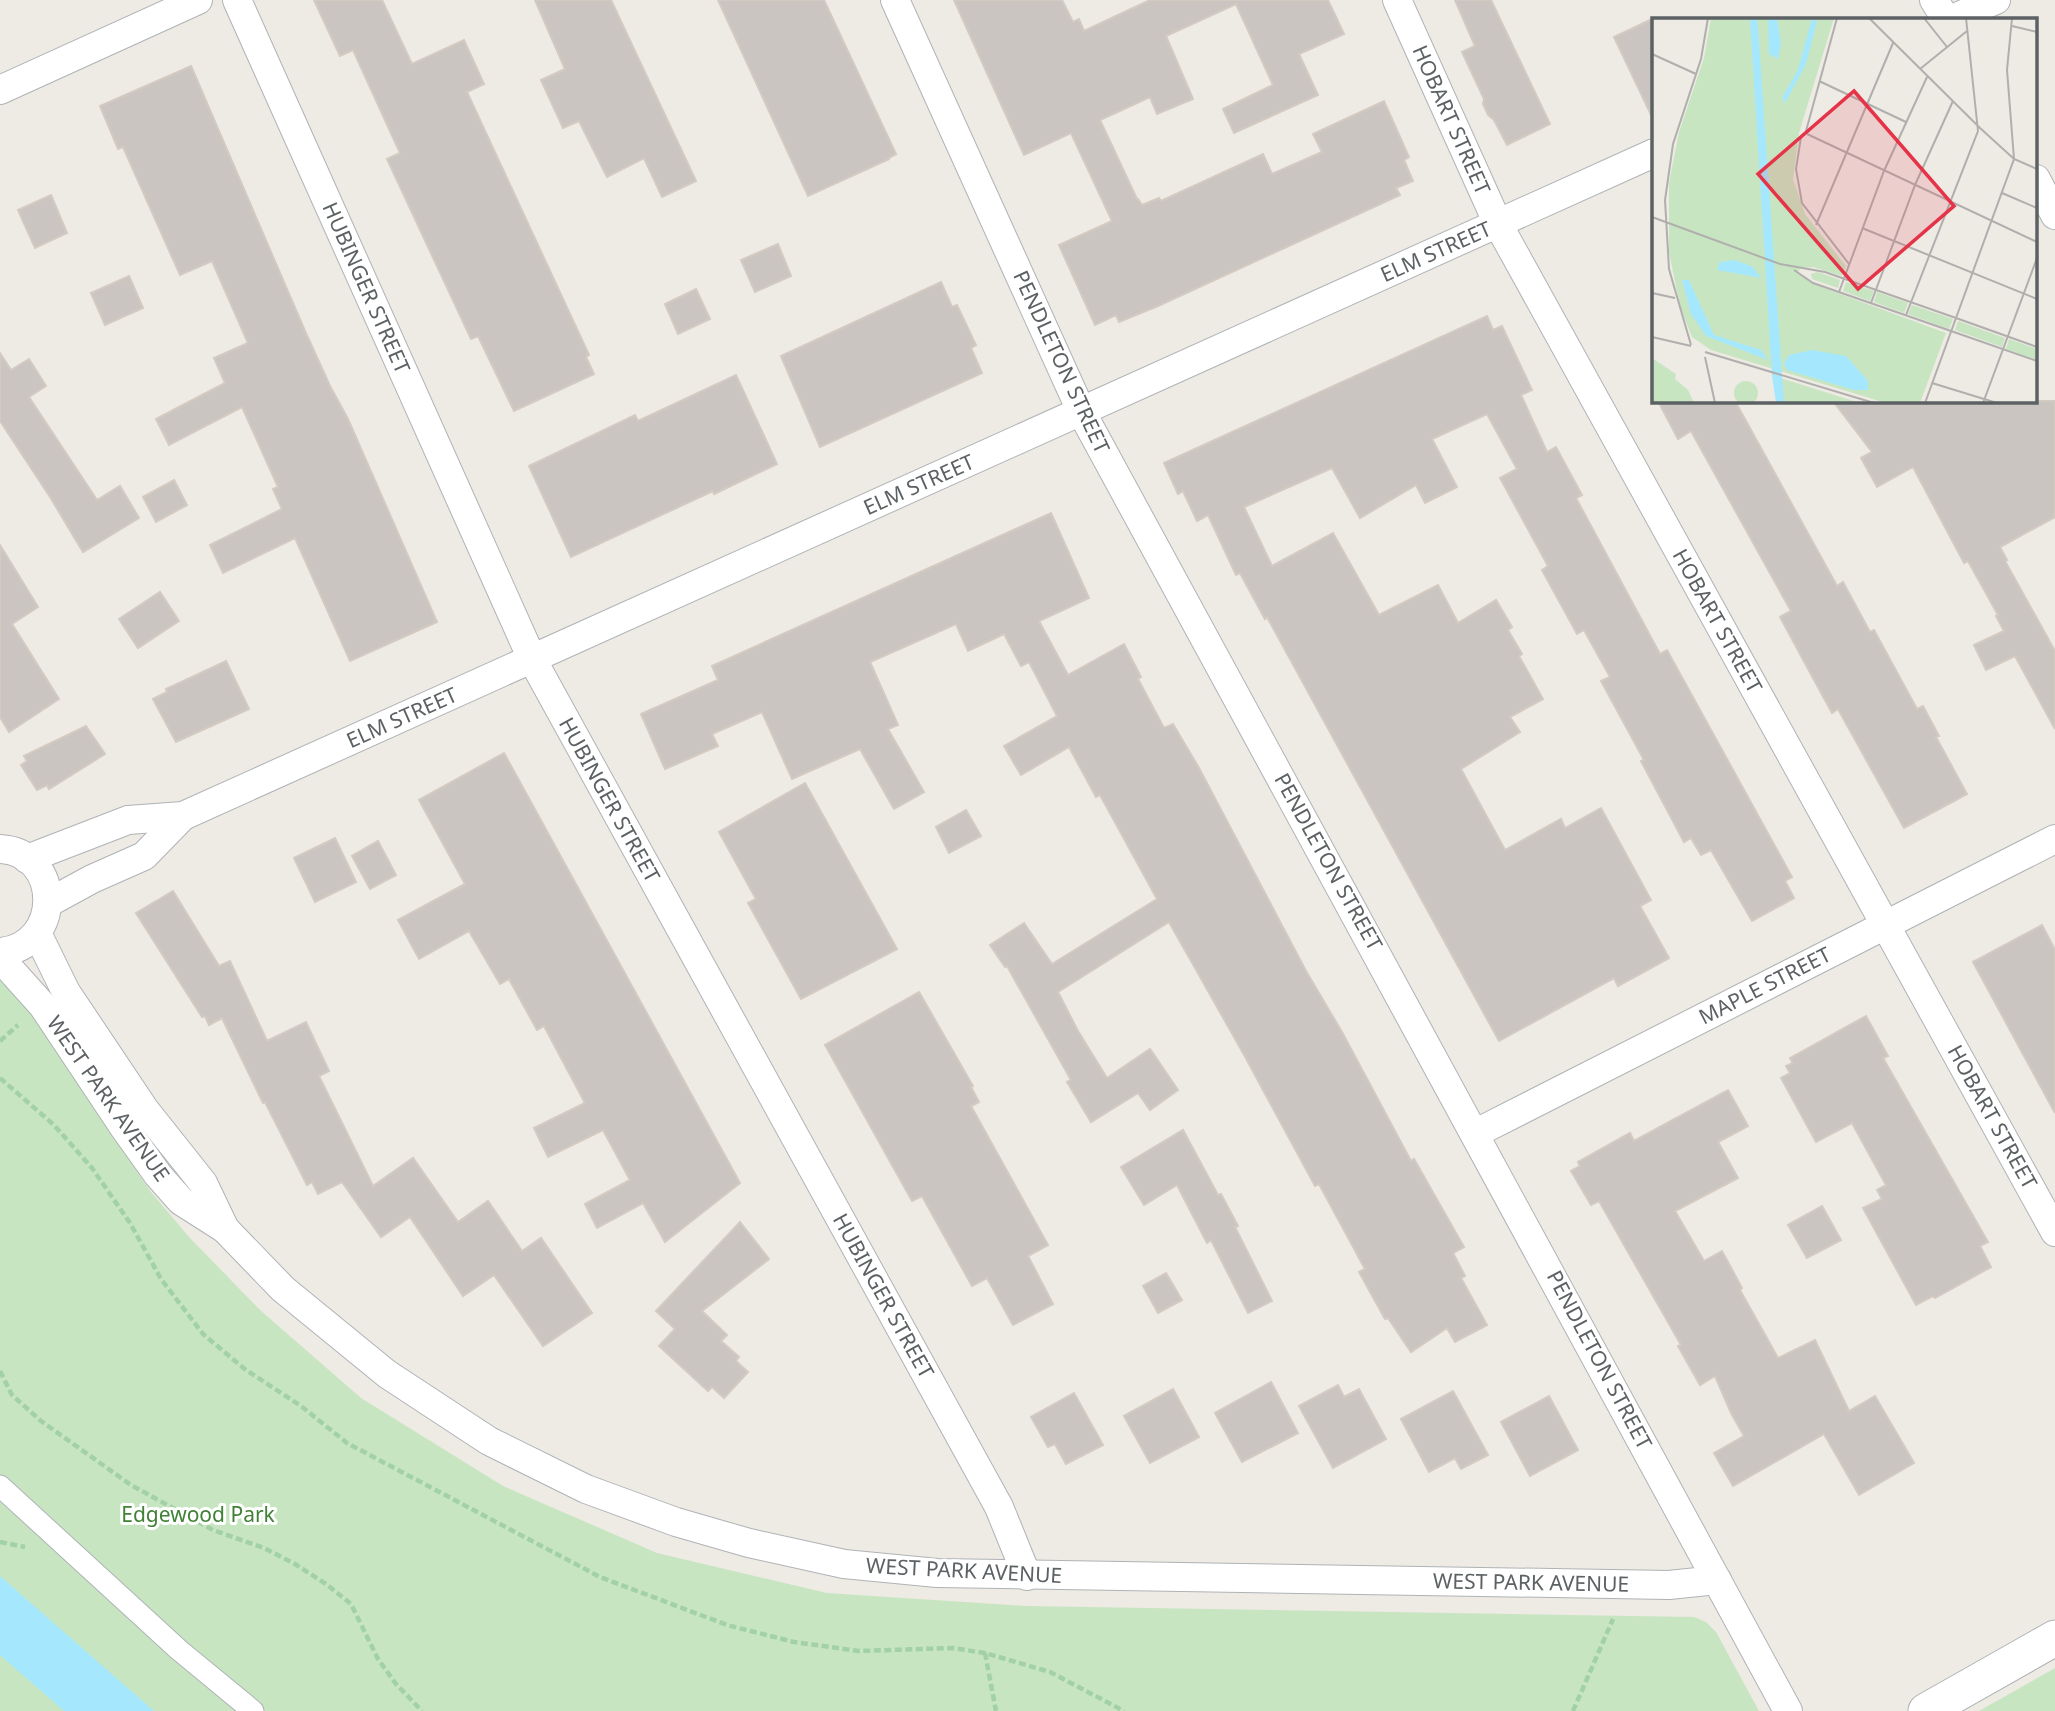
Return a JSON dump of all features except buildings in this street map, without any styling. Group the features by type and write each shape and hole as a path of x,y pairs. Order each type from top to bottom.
{"street":[{"path":"0,90 198,0"},
{"name":"HUBINGER STREET","path":"237,0 532,659 1005,1518 1027,1576"},
{"name":"PENDLETON STREET","path":"895,0 1082,413 1788,1711"},
{"name":"HOBART STREET","path":"1396,0 1498,224 2055,1233"},
{"path":"1934,0 1945,18"},
{"path":"1954,18 1996,0"},
{"name":"ELM STREET","path":"27,859 128,820 183,816 1652,154"},
{"path":"2038,183 2055,215"},
{"name":"ELM STREET","path":"48,904 92,879 144,856 183,816"},
{"name":"MAPLE STREET","path":"1476,1133 2055,839"},
{"path":"0,849 17,852 27,859 45,880 48,893 45,917 37,933 17,949 0,952"},
{"name":"WEST PARK AVENUE","path":"37,933 66,992 145,1110 204,1183 225,1230"},
{"name":"WEST PARK AVENUE","path":"0,958 43,1006 158,1175 181,1201 225,1230 283,1289 387,1374 489,1441 586,1489 676,1522 749,1543 844,1564 937,1573 1669,1585 1717,1580"},
{"path":"0,1486 179,1650 253,1711"},
{"path":"1926,1711 2055,1638"}],"path":[{"path":"0,1041 20,1023"},
{"path":"0,1371 12,1395 41,1421 131,1485 213,1530 264,1548 295,1564 351,1604 379,1660 396,1684 422,1711"},
{"path":"1573,1711 1614,1619"},
{"path":"996,1711 985,1653 1050,1672 1124,1711"}],"green space":[{"name":"Edgewood Park","path":"0,978 14,989 151,1192 189,1237 260,1310 361,1398 503,1486 657,1553 827,1593 1026,1606 1694,1617 1706,1622 1716,1632 1759,1711 0,1711"},
{"path":"2055,1668 2055,1711 1979,1711"}],"water":[{"path":"0,1576 154,1711 64,1711 0,1655"}]}
